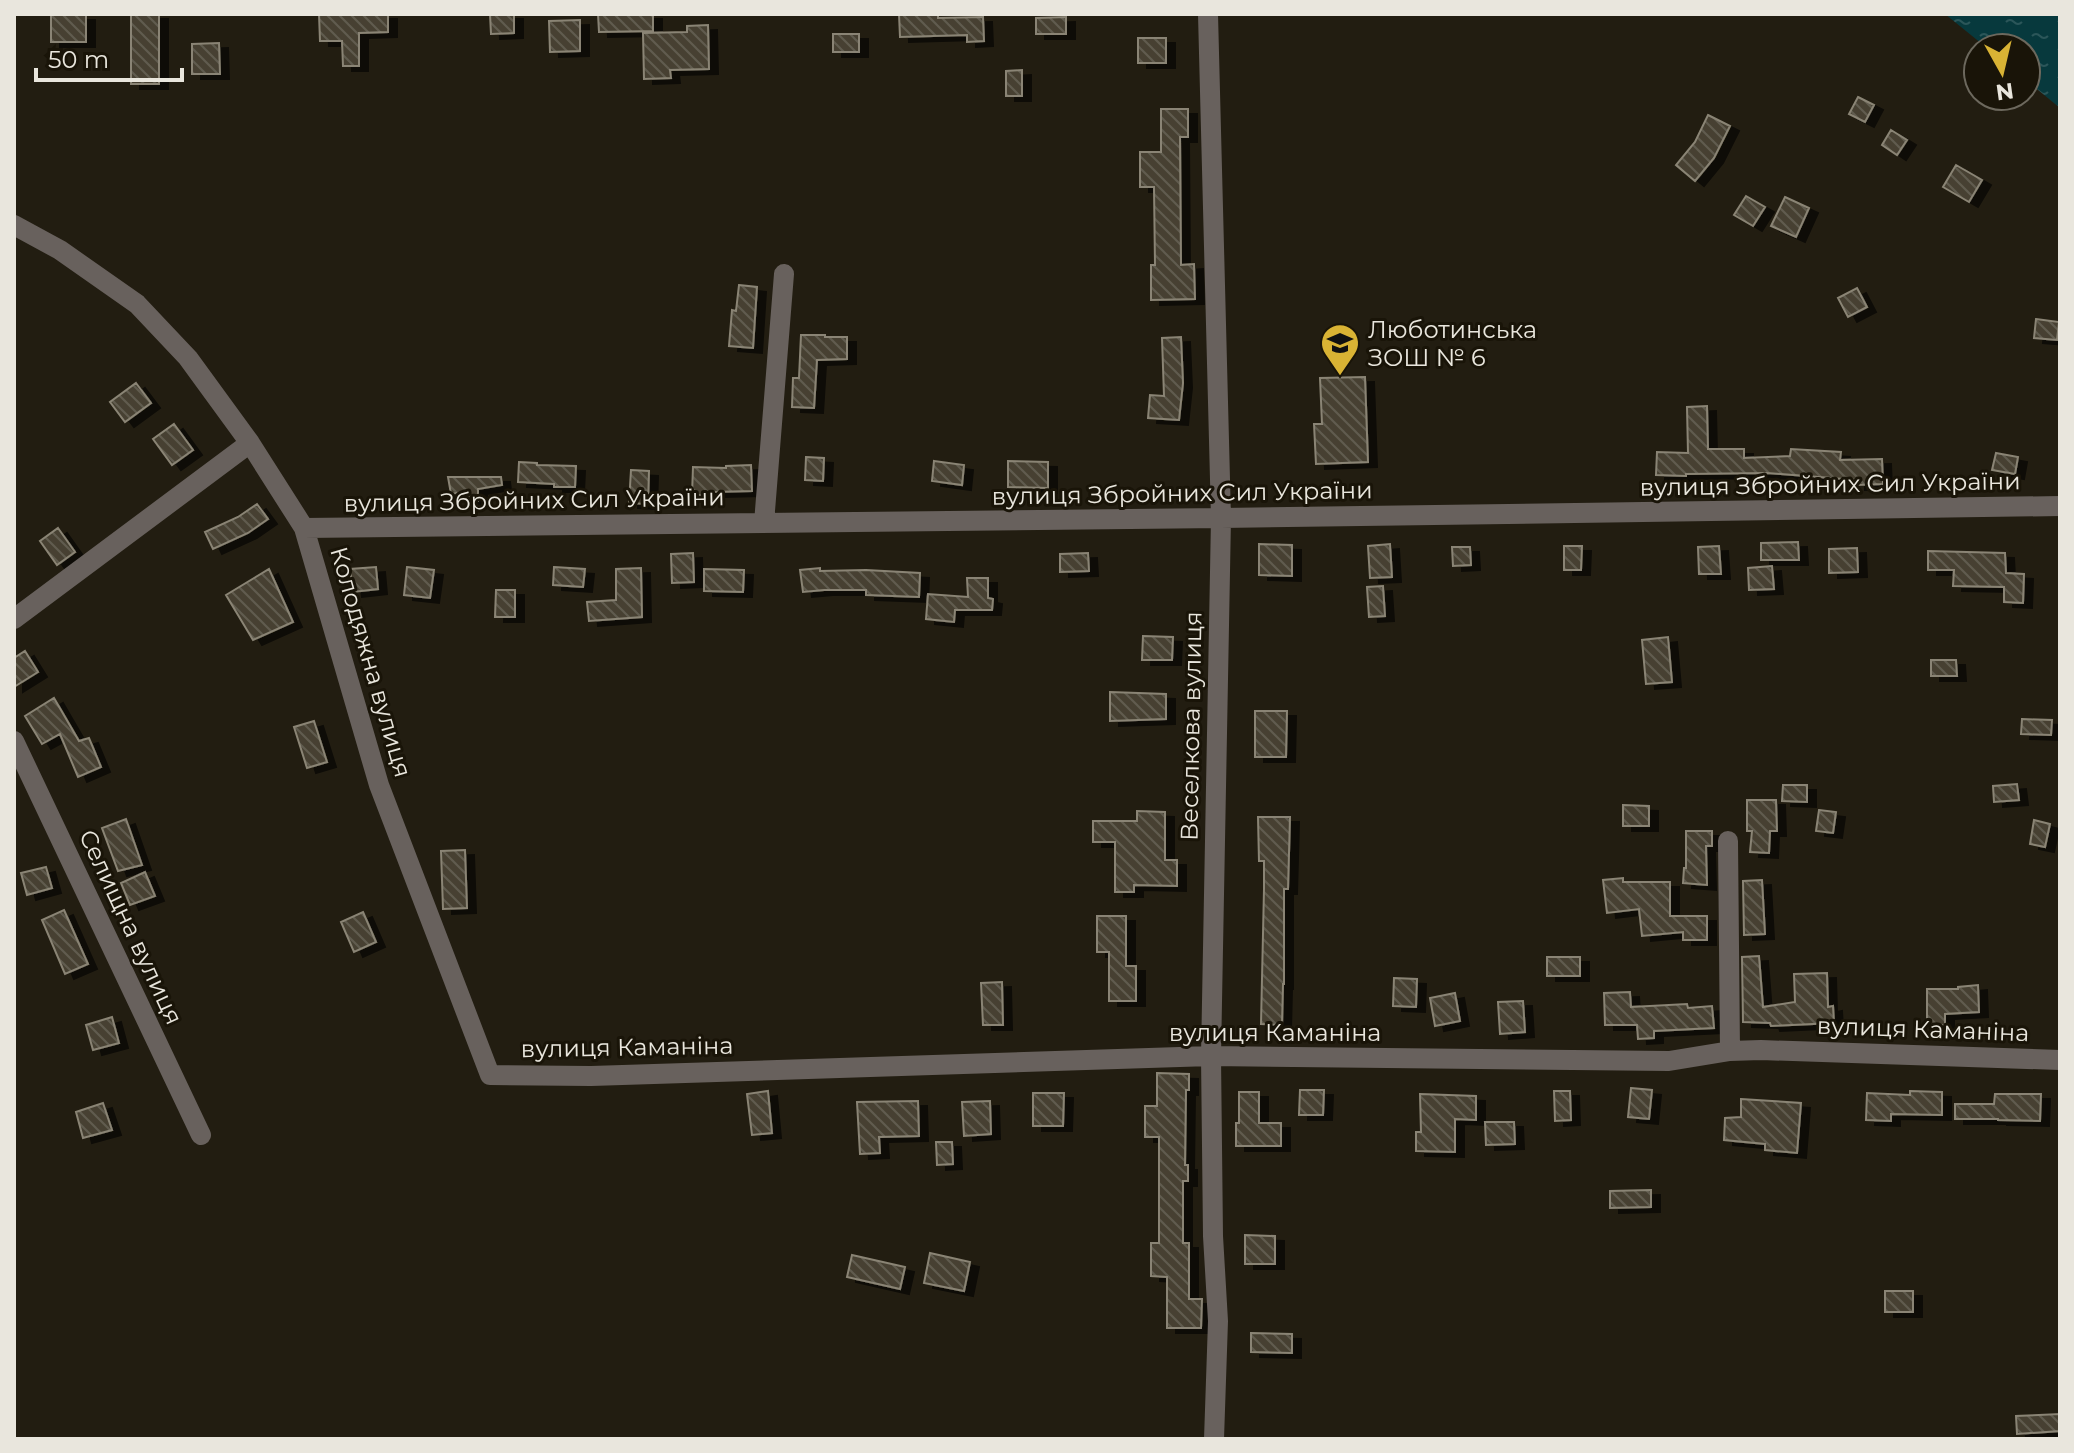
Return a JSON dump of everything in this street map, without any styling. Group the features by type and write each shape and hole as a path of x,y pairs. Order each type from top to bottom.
{"street":[{"name":"Веселкова вулиця","path":"1208,14 1221,518 1211,1056 1213,1236 1218,1321 1214,1439"},
{"name":"Колодяжна вулиця","path":"14,225 60,250 137,304 188,358 250,443 304,528 379,785 490,1075"},
{"path":"764,523 784,274"},
{"path":"14,619 250,443"},
{"name":"вулиця Збройних Сил України","path":"304,528 2060,506"},
{"name":"Селищна вулиця","path":"14,741 201,1135"},
{"path":"1728,841 1730,1051"},
{"name":"вулиця Каманіна","path":"490,1075 591,1076 1211,1056 1669,1061 1730,1051 2060,1060"}],"water":[{"path":"1945,14 2060,14 2060,108 2042,93 2042,32 1967,32"}],"building":[{"path":"131,14 159,14 159,84 131,84"},
{"path":"319,14 388,14 388,32 359,33 359,66 343,66 342,41 320,41"},
{"path":"490,14 514,14 514,33 491,34"},
{"path":"598,14 653,14 653,31 599,32"},
{"path":"899,14 938,14 938,18 983,17 984,41 967,42 967,35 900,37"},
{"path":"51,15 86,15 86,42 51,42"},
{"path":"1066,17 1066,34 1036,34 1036,18"},
{"path":"580,20 580,51 550,52 549,21"},
{"path":"708,25 709,69 670,70 671,78 644,79 643,33 687,32 687,26"},
{"path":"833,34 859,34 859,52 833,52"},
{"path":"1138,38 1166,38 1166,63 1138,63"},
{"path":"219,43 220,74 192,74 192,44"},
{"path":"1022,70 1022,96 1006,96 1006,71"},
{"path":"1858,97 1874,105 1865,122 1849,114"},
{"path":"1161,109 1188,109 1188,137 1180,137 1181,265 1194,264 1195,299 1151,300 1151,265 1155,265 1154,187 1140,187 1140,152 1161,152"},
{"path":"1708,115 1730,126 1714,158 1695,181 1676,165 1695,142"},
{"path":"1891,130 1907,140 1897,155 1882,145"},
{"path":"1956,165 1982,180 1969,202 1943,187"},
{"path":"1746,196 1765,207 1753,226 1734,215"},
{"path":"1785,197 1809,208 1796,237 1771,226"},
{"path":"739,285 757,287 753,348 729,346 732,310 736,311"},
{"path":"1857,288 1867,307 1848,317 1838,298"},
{"path":"2036,319 2059,322 2057,340 2034,338"},
{"path":"801,335 847,337 847,359 817,360 814,408 792,407 793,378 799,378"},
{"path":"1181,337 1183,383 1179,420 1148,418 1150,395 1164,396 1162,338"},
{"path":"1365,377 1368,462 1316,464 1314,424 1322,424 1320,378"},
{"path":"136,383 151,403 125,422 110,402"},
{"path":"1707,406 1708,449 1744,449 1744,458 1790,456 1791,449 1841,452 1840,460 1882,459 1883,484 1856,485 1856,480 1767,473 1656,475 1657,452 1688,453 1687,407"},
{"path":"174,424 193,450 172,465 153,439"},
{"path":"1996,453 2018,457 2015,474 1992,470"},
{"path":"806,457 824,458 823,481 805,480"},
{"path":"934,461 964,465 962,485 932,481"},
{"path":"1008,461 1048,462 1048,488 1008,487"},
{"path":"519,462 576,466 575,487 518,482"},
{"path":"751,465 752,491 692,495 693,467"},
{"path":"631,470 649,471 648,504 629,503"},
{"path":"448,477 501,477 502,485 478,489 478,501 463,501 463,492 451,494"},
{"path":"257,504 268,519 248,533 213,549 205,532 238,517"},
{"path":"58,528 75,552 57,565 40,541"},
{"path":"1798,542 1799,560 1761,560 1761,543"},
{"path":"1259,544 1292,545 1292,576 1259,575"},
{"path":"1390,544 1392,577 1370,578 1368,546"},
{"path":"1564,546 1582,546 1581,570 1564,570"},
{"path":"1719,546 1721,574 1699,574 1698,547"},
{"path":"1452,547 1470,547 1471,565 1453,566"},
{"path":"1857,548 1858,572 1829,573 1829,549"},
{"path":"1928,551 2005,553 2006,573 2024,574 2023,603 2004,602 2004,587 1953,586 1954,570 1928,570"},
{"path":"693,553 694,582 672,583 671,554"},
{"path":"1088,553 1089,571 1060,572 1060,554"},
{"path":"1772,566 1774,589 1749,590 1748,568"},
{"path":"376,567 378,589 353,592 350,569"},
{"path":"407,567 434,570 430,598 404,595"},
{"path":"554,567 585,569 583,587 553,585"},
{"path":"641,568 642,617 589,621 587,602 616,600 616,569"},
{"path":"820,568 820,571 920,573 919,597 866,595 866,590 803,592 800,570"},
{"path":"269,569 293,622 253,640 226,595"},
{"path":"704,569 744,570 743,592 704,591"},
{"path":"967,578 988,578 988,598 993,599 992,610 955,610 954,622 926,619 928,594 968,597"},
{"path":"1383,586 1385,616 1369,617 1367,587"},
{"path":"496,590 515,590 515,617 495,617"},
{"path":"1143,636 1173,637 1172,660 1142,660"},
{"path":"1668,637 1672,682 1646,684 1642,640"},
{"path":"25,651 38,672 14,687 14,658"},
{"path":"1931,660 1956,660 1957,676 1931,676"},
{"path":"1110,692 1166,694 1166,719 1110,721"},
{"path":"54,698 79,741 89,738 101,767 78,777 60,734 42,744 25,716"},
{"path":"1255,711 1287,711 1286,757 1255,757"},
{"path":"2022,719 2052,720 2051,735 2021,734"},
{"path":"314,721 327,762 307,768 294,727"},
{"path":"2017,784 2019,800 1994,802 1993,786"},
{"path":"1783,785 1807,785 1807,802 1782,801"},
{"path":"1747,800 1776,800 1777,831 1770,831 1769,853 1750,852 1752,831 1747,831"},
{"path":"1623,805 1649,806 1649,826 1623,826"},
{"path":"1819,810 1836,812 1833,833 1816,831"},
{"path":"1137,811 1165,812 1165,860 1177,860 1177,886 1134,885 1134,892 1115,892 1115,842 1093,842 1093,821 1137,821"},
{"path":"1258,817 1290,817 1288,889 1284,889 1282,1025 1261,1024 1264,861 1259,861"},
{"path":"126,819 142,865 118,871 102,828"},
{"path":"2034,820 2050,824 2045,847 2030,844"},
{"path":"1686,831 1712,831 1712,846 1706,846 1707,885 1683,883"},
{"path":"465,850 467,908 443,909 441,851"},
{"path":"46,867 52,888 27,895 21,873"},
{"path":"145,872 155,896 130,905 121,883"},
{"path":"1623,878 1623,882 1670,882 1670,916 1707,916 1707,940 1683,940 1683,932 1642,936 1639,909 1607,913 1603,880"},
{"path":"1762,880 1765,934 1744,935 1743,881"},
{"path":"64,910 88,964 65,974 42,920"},
{"path":"363,912 376,942 354,952 341,922"},
{"path":"1097,916 1126,916 1126,966 1136,966 1136,1001 1109,1001 1109,952 1097,952"},
{"path":"1759,956 1763,1007 1795,1002 1794,974 1827,973 1828,1007 1833,1006 1834,1023 1771,1026 1770,1023 1743,1022 1742,957"},
{"path":"1547,957 1580,957 1580,976 1547,976"},
{"path":"1394,978 1417,979 1416,1007 1393,1006"},
{"path":"1002,982 1003,1025 983,1025 981,983"},
{"path":"1978,985 1979,1012 1945,1014 1945,1025 1927,1025 1927,989 1958,989"},
{"path":"1630,992 1631,1007 1712,1006 1714,1028 1654,1031 1654,1038 1638,1039 1637,1025 1605,1025 1604,993"},
{"path":"1455,993 1460,1021 1435,1026 1430,998"},
{"path":"1523,1001 1525,1032 1500,1034 1498,1002"},
{"path":"112,1017 119,1043 93,1050 86,1025"},
{"path":"1157,1073 1189,1074 1185,1165 1188,1165 1188,1181 1183,1181 1183,1243 1189,1243 1189,1299 1202,1299 1201,1328 1167,1328 1167,1277 1151,1276 1151,1243 1159,1243 1159,1137 1145,1137 1145,1106 1157,1106"},
{"path":"1631,1088 1652,1090 1649,1119 1628,1117"},
{"path":"1300,1090 1324,1090 1323,1115 1299,1115"},
{"path":"768,1091 772,1133 752,1135 747,1094"},
{"path":"1554,1091 1570,1091 1571,1120 1555,1121"},
{"path":"1910,1091 1942,1092 1942,1115 1891,1114 1891,1121 1866,1120 1867,1093 1910,1095"},
{"path":"1239,1092 1259,1092 1259,1123 1281,1123 1281,1146 1236,1146"},
{"path":"1033,1093 1064,1093 1063,1126 1033,1126"},
{"path":"1420,1094 1476,1096 1476,1120 1455,1119 1455,1152 1416,1151 1416,1132 1421,1132"},
{"path":"1995,1094 2041,1094 2040,1121 1955,1119 1955,1104 1994,1104"},
{"path":"1741,1099 1801,1103 1797,1153 1765,1150 1765,1144 1724,1140 1725,1118 1741,1117"},
{"path":"918,1101 919,1136 879,1137 880,1153 860,1154 857,1102"},
{"path":"990,1101 991,1134 964,1136 962,1102"},
{"path":"103,1103 112,1130 83,1138 76,1112"},
{"path":"1485,1122 1514,1122 1515,1144 1486,1145"},
{"path":"936,1142 952,1142 953,1164 937,1165"},
{"path":"1651,1190 1651,1207 1610,1208 1610,1191"},
{"path":"1245,1235 1275,1236 1275,1264 1245,1264"},
{"path":"930,1253 970,1262 964,1291 924,1283"},
{"path":"852,1255 905,1267 900,1289 847,1277"},
{"path":"1885,1291 1913,1291 1913,1312 1885,1312"},
{"path":"1251,1333 1292,1334 1292,1353 1251,1352"},
{"path":"2060,1414 2060,1431 2017,1434 2016,1416"}],"place":[{"name":"Люботинська ЗОШ № 6","path":"1340,377"}]}
